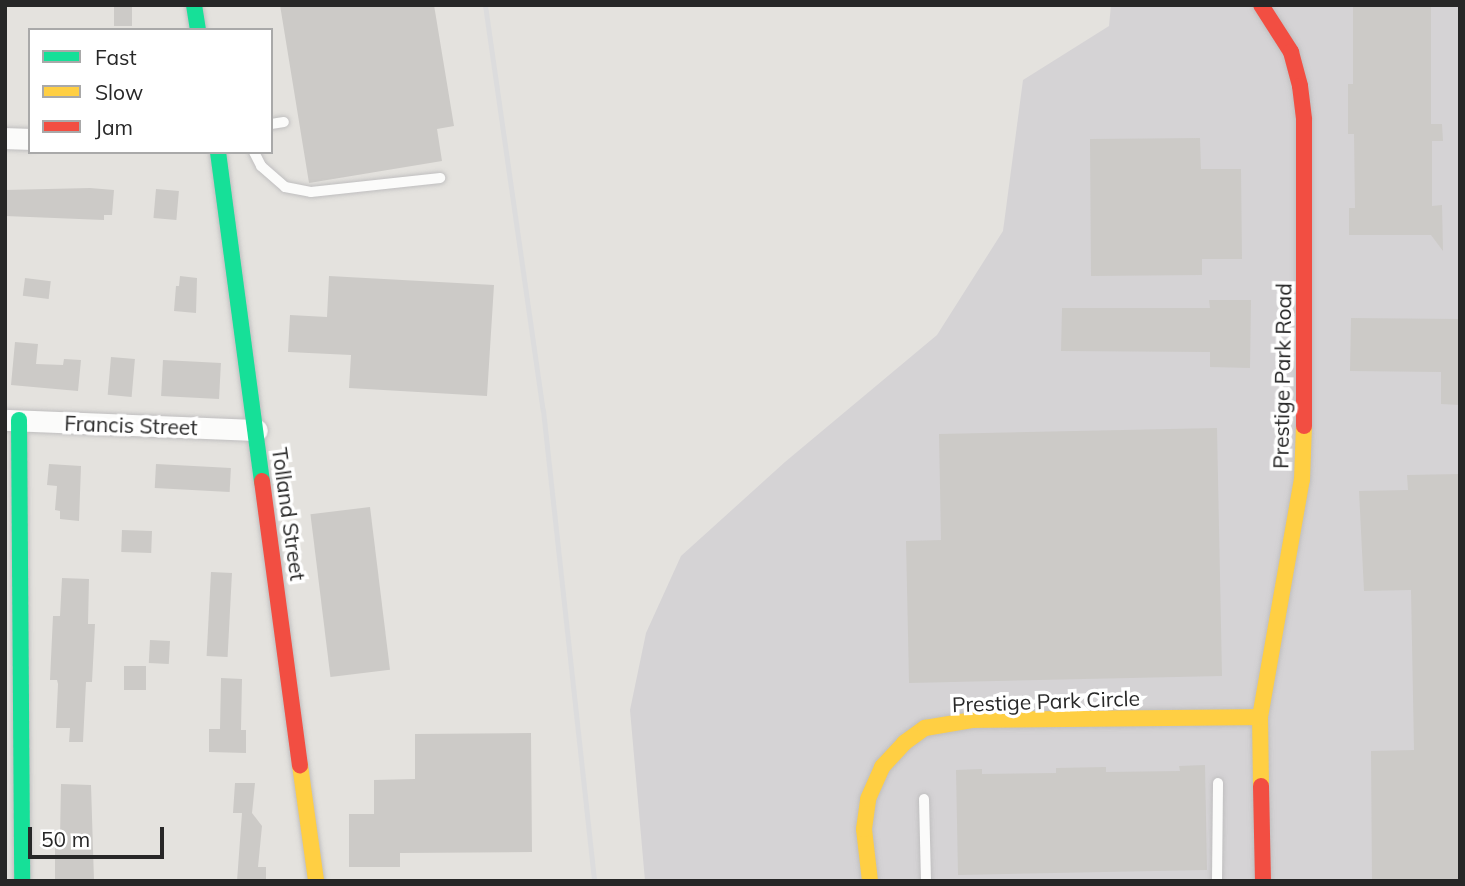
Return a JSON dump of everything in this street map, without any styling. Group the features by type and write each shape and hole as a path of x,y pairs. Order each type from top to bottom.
{"street":[{"path":"194,5 198,28"},
{"name":"Prestige Park Road","path":"1261,5 1290,52 1300,86 1304,120 1305,428 1302,480 1260,717 1263,881"},
{"path":"5,138 28,139"},
{"name":"Tolland Street","path":"218,154 316,881"},
{"path":"12,420 13,757 22,881"},
{"name":"Francis Street","path":"12,420 257,430"},
{"name":"Prestige Park Circle","path":"870,881 864,829 868,799 881,767 904,743 925,728 973,720 1260,717"}],"lane":[{"path":"273,124 284,122"},
{"path":"255,154 261,166 285,187 311,192 440,178"},
{"path":"1217,881 1218,783"},
{"path":"924,799 926,881"}],"shaded area":[{"path":"1111,5 1460,5 1460,881 645,881 630,710 646,633 681,556 785,462 937,335 1003,231 1023,80 1109,26"}],"building":[{"path":"114,5 132,5 132,26 114,26"},
{"path":"280,5 434,5 454,126 437,129 442,161 309,183"},
{"path":"1353,5 1431,5 1431,124 1442,124 1443,141 1432,141 1432,206 1442,205 1443,251 1431,235 1349,235 1349,208 1355,208 1354,134 1348,134 1348,84 1353,84"},
{"path":"1200,138 1201,169 1241,169 1242,259 1202,259 1202,275 1091,276 1090,139"},
{"path":"156,189 179,191 176,220 153,218"},
{"path":"5,190 114,190 112,215 104,215 104,220 5,216"},
{"path":"180,276 197,278 196,313 174,311 176,286 179,286"},
{"path":"329,276 494,285 487,396 349,388 351,355 288,352 290,315 327,317"},
{"path":"25,278 51,281 49,299 23,296"},
{"path":"1209,300 1251,300 1250,368 1210,367 1210,352 1061,351 1062,308 1210,308"},
{"path":"1351,318 1460,319 1460,405 1441,404 1441,372 1350,371"},
{"path":"15,342 38,344 36,364 63,365 64,359 81,360 78,391 11,385"},
{"path":"111,357 135,359 132,397 108,395"},
{"path":"163,360 221,363 219,399 161,396"},
{"path":"1217,428 1222,676 909,683 906,541 941,540 939,434"},
{"path":"49,464 81,466 79,521 60,519 60,511 55,510 57,486 47,485"},
{"path":"156,464 231,468 230,492 155,488"},
{"path":"1460,474 1460,881 1372,881 1371,751 1414,750 1411,590 1364,591 1359,491 1408,490 1407,475"},
{"path":"370,507 390,670 330,677 310,514"},
{"path":"122,530 152,531 151,553 121,552"},
{"path":"211,572 232,573 228,657 207,656"},
{"path":"62,578 89,579 88,624 95,624 92,682 86,682 83,742 69,742 70,728 56,728 58,684 57,680 50,680 53,616 60,616"},
{"path":"150,640 170,641 169,664 149,663"},
{"path":"124,666 146,666 146,690 124,690"},
{"path":"221,678 242,679 241,730 246,730 246,753 209,752 209,729 220,729"},
{"path":"531,733 532,852 400,853 400,867 349,867 349,814 374,814 374,780 415,779 415,734"},
{"path":"1205,765 1207,870 958,875 956,770 982,769 982,774 1056,773 1056,768 1106,767 1106,772 1180,771 1179,766"},
{"path":"235,783 255,783 252,813 262,826 258,867 266,867 266,881 237,881 242,813 233,813"},
{"path":"61,784 91,785 94,881 55,881 55,838 60,838"}],"railway":[{"path":"485,5 543,410 594,881"}],"traffic: fast":[{"path":"194,5 198,28"},
{"path":"218,154 262,481"},
{"path":"19,420 22,881"}],"traffic: slow":[{"path":"1261,786 1260,717 1302,480 1304,426"},
{"path":"870,881 864,829 868,799 882,767 904,743 925,728 973,720 1260,717"},
{"path":"300,765 316,881"}],"traffic: jam":[{"path":"1261,5 1291,52 1300,86 1304,120 1304,426"},
{"path":"262,481 300,765"},
{"path":"1261,786 1263,881"}]}
